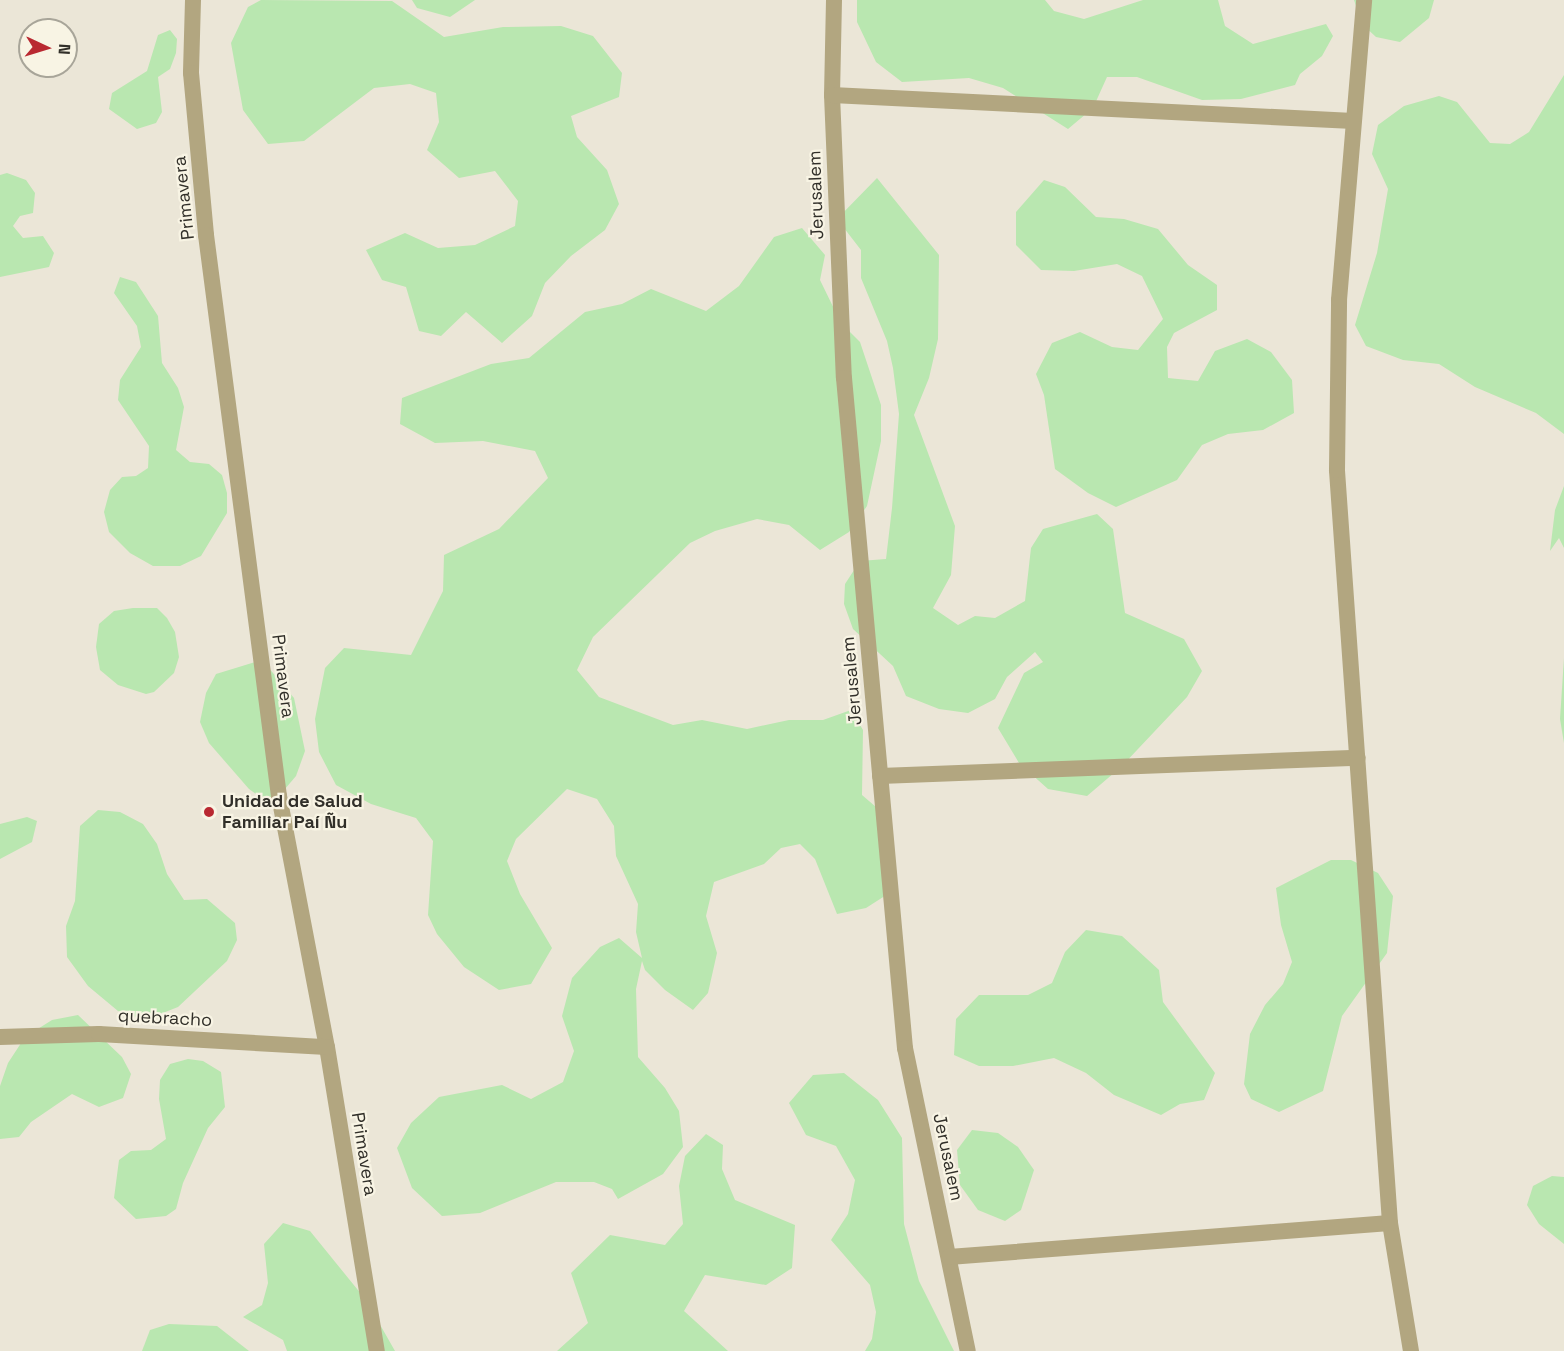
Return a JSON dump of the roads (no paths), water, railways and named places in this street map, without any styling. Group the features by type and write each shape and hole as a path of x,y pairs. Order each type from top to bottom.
{"street":[{"name":"Primavera","path":"193,0 191,73 206,235 279,796 327,1047 377,1351"},
{"name":"Jerusalem","path":"834,0 832,95 843,378 905,1048 968,1351"},
{"path":"1364,0 1339,300 1337,470 1390,1222 1411,1351"},
{"path":"832,95 1353,121"},
{"path":"880,776 1358,758"},
{"name":"quebracho","path":"0,1037 99,1034 327,1047"},
{"path":"949,1257 1390,1222"}],"place":[{"name":"Unidad de Salud Familiar Paí Ñu","path":"209,812"}]}
